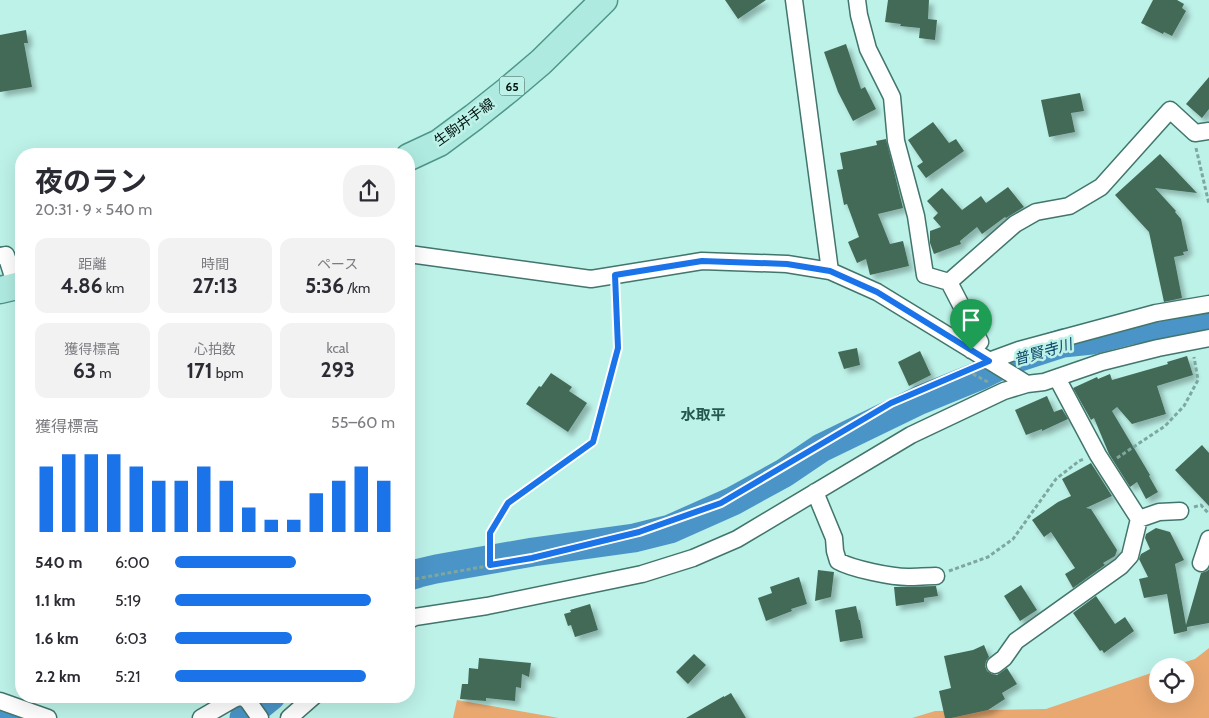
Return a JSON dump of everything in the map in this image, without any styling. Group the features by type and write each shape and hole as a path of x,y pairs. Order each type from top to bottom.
{"main road":[{"name":"生駒井手線","path":"415,154 438,143 508,90 541,62 604,0"}],"street":[{"path":"794,0 830,271"},
{"path":"857,0 868,49 892,97 896,141 916,216 925,275 949,282 980,342 971,350"},
{"path":"949,282 1015,224 1036,212 1070,206 1101,187 1170,110 1202,132"},
{"path":"0,256 6,255 12,287"},
{"path":"415,255 591,279 702,261 787,264 830,271 877,292 1027,384"},
{"path":"992,362 1020,350 1156,313 1209,304"},
{"path":"415,617 487,606 642,574 693,558 737,539 911,435 1004,391 1027,384 1044,382 1102,362 1209,338"},
{"path":"995,664 1004,658 1016,641 1122,566 1130,556 1139,519 1098,455 1057,378"},
{"path":"815,492 834,538 838,561 845,565 874,572 906,577 936,576"},
{"path":"1139,519 1159,512 1180,511"},
{"path":"1201,563 1209,539"},
{"path":"0,701 48,718"},
{"path":"201,718 227,703"},
{"path":"248,703 260,718"},
{"path":"290,718 306,703"}],"path":[{"path":"1202,132 1196,150 1209,204"},
{"path":"490,565 490,533 508,503 593,442 618,348 615,275"},
{"path":"936,576 988,557 1013,539 1056,479 1079,461 1098,455 1116,459 1165,426 1184,406 1198,380 1192,341"},
{"path":"415,579 532,558 639,532 721,503 891,403 992,362"}],"shaded area":[{"path":"1209,648 1209,718 912,718 935,711 1046,709 1149,674 1149,703 1194,703 1195,659"},
{"path":"457,700 559,718 453,718"}],"building":[{"path":"725,0 766,0 738,19"},
{"path":"888,0 929,0 928,19 937,20 935,40 919,38 920,28 885,22"},
{"path":"1153,0 1177,0 1184,4 1182,8 1186,11 1172,36 1164,32 1163,34 1141,23"},
{"path":"26,30 28,43 24,43 32,87 0,92 0,35"},
{"path":"846,44 861,89 865,87 876,109 853,121 838,92 824,52"},
{"path":"1209,77 1209,109 1202,118 1186,104"},
{"path":"1080,93 1084,111 1071,113 1075,132 1049,137 1041,100"},
{"path":"933,122 949,143 956,139 964,151 926,178 917,166 923,162 908,140"},
{"path":"886,139 903,208 878,214 890,244 903,241 909,266 870,275 866,259 857,263 848,242 859,237 847,204 844,205 837,170 843,169 840,153 877,145 876,141"},
{"path":"1160,154 1197,193 1155,188 1181,219 1188,251 1183,252 1184,255 1174,257 1182,298 1164,302 1149,232 1115,195"},
{"path":"1008,187 1024,207 1005,217 982,234 977,227 960,241 961,244 934,254 930,243 930,231 941,227 933,218 938,213 927,201 942,188 962,210 981,196 986,203"},
{"path":"857,348 860,365 844,369 838,352"},
{"path":"920,351 931,375 909,386 898,362"},
{"path":"1187,356 1193,375 1157,386 1166,414 1132,424 1117,407 1112,411 1158,492 1146,499 1137,482 1130,487 1109,454 1094,418 1091,420 1073,388 1097,377 1098,379 1110,374 1112,380 1168,364 1167,362"},
{"path":"551,373 572,387 569,391 587,403 568,432 526,404"},
{"path":"1047,396 1054,412 1062,409 1068,419 1042,431 1042,429 1026,435 1015,410"},
{"path":"1202,445 1209,453 1209,506 1175,470"},
{"path":"1091,463 1112,496 1086,508 1091,509 1117,550 1115,556 1103,563 1105,565 1073,588 1065,574 1075,568 1051,532 1044,537 1032,520 1058,502 1071,496 1062,479"},
{"path":"1156,528 1170,532 1184,560 1175,564 1186,625 1201,573 1209,569 1209,623 1187,627 1187,631 1174,634 1167,594 1144,598 1139,579 1148,577 1139,559 1141,554 1150,549 1145,538 1146,534"},
{"path":"818,570 834,572 831,597 815,601"},
{"path":"799,577 807,604 791,609 792,611 766,621 758,598 772,593 770,587"},
{"path":"1021,585 1037,610 1020,621 1004,596"},
{"path":"936,586 938,596 924,598 924,602 896,606 894,587"},
{"path":"1096,596 1115,624 1125,617 1134,631 1104,653 1102,650 1100,651 1073,613"},
{"path":"590,604 598,630 575,637 571,625 568,626 564,614 571,612 570,610"},
{"path":"856,606 863,638 840,642 835,610"},
{"path":"984,645 989,657 985,666 987,671 997,675 1007,668 1017,684 1002,693 1005,699 988,710 945,718 939,691 951,688 944,656 973,650"},
{"path":"694,654 706,665 688,684 676,672"},
{"path":"479,658 531,663 529,677 522,674 521,688 516,687 515,701 486,698 486,701 460,699 462,684 468,684 469,668 478,669"},
{"path":"731,693 746,718 686,718 724,696"}],"waterway":[{"name":"普賢寺川","path":"415,574 533,552 634,538 670,529 733,501 784,473 821,448 920,400 981,375 1011,360 1063,343 1092,340 1209,315"},
{"name":"普賢寺川","path":"244,718 262,703"},
{"name":"普賢寺川","path":"0,715 7,718"}],"district":[{"name":"水取平","path":"703,415"}],"route":[{"path":"702,261 787,264 830,271 877,292 971,350 989,361 891,403 721,503 639,532 532,558 490,565 490,533 508,503 593,442 618,348 615,275 702,261"}]}
